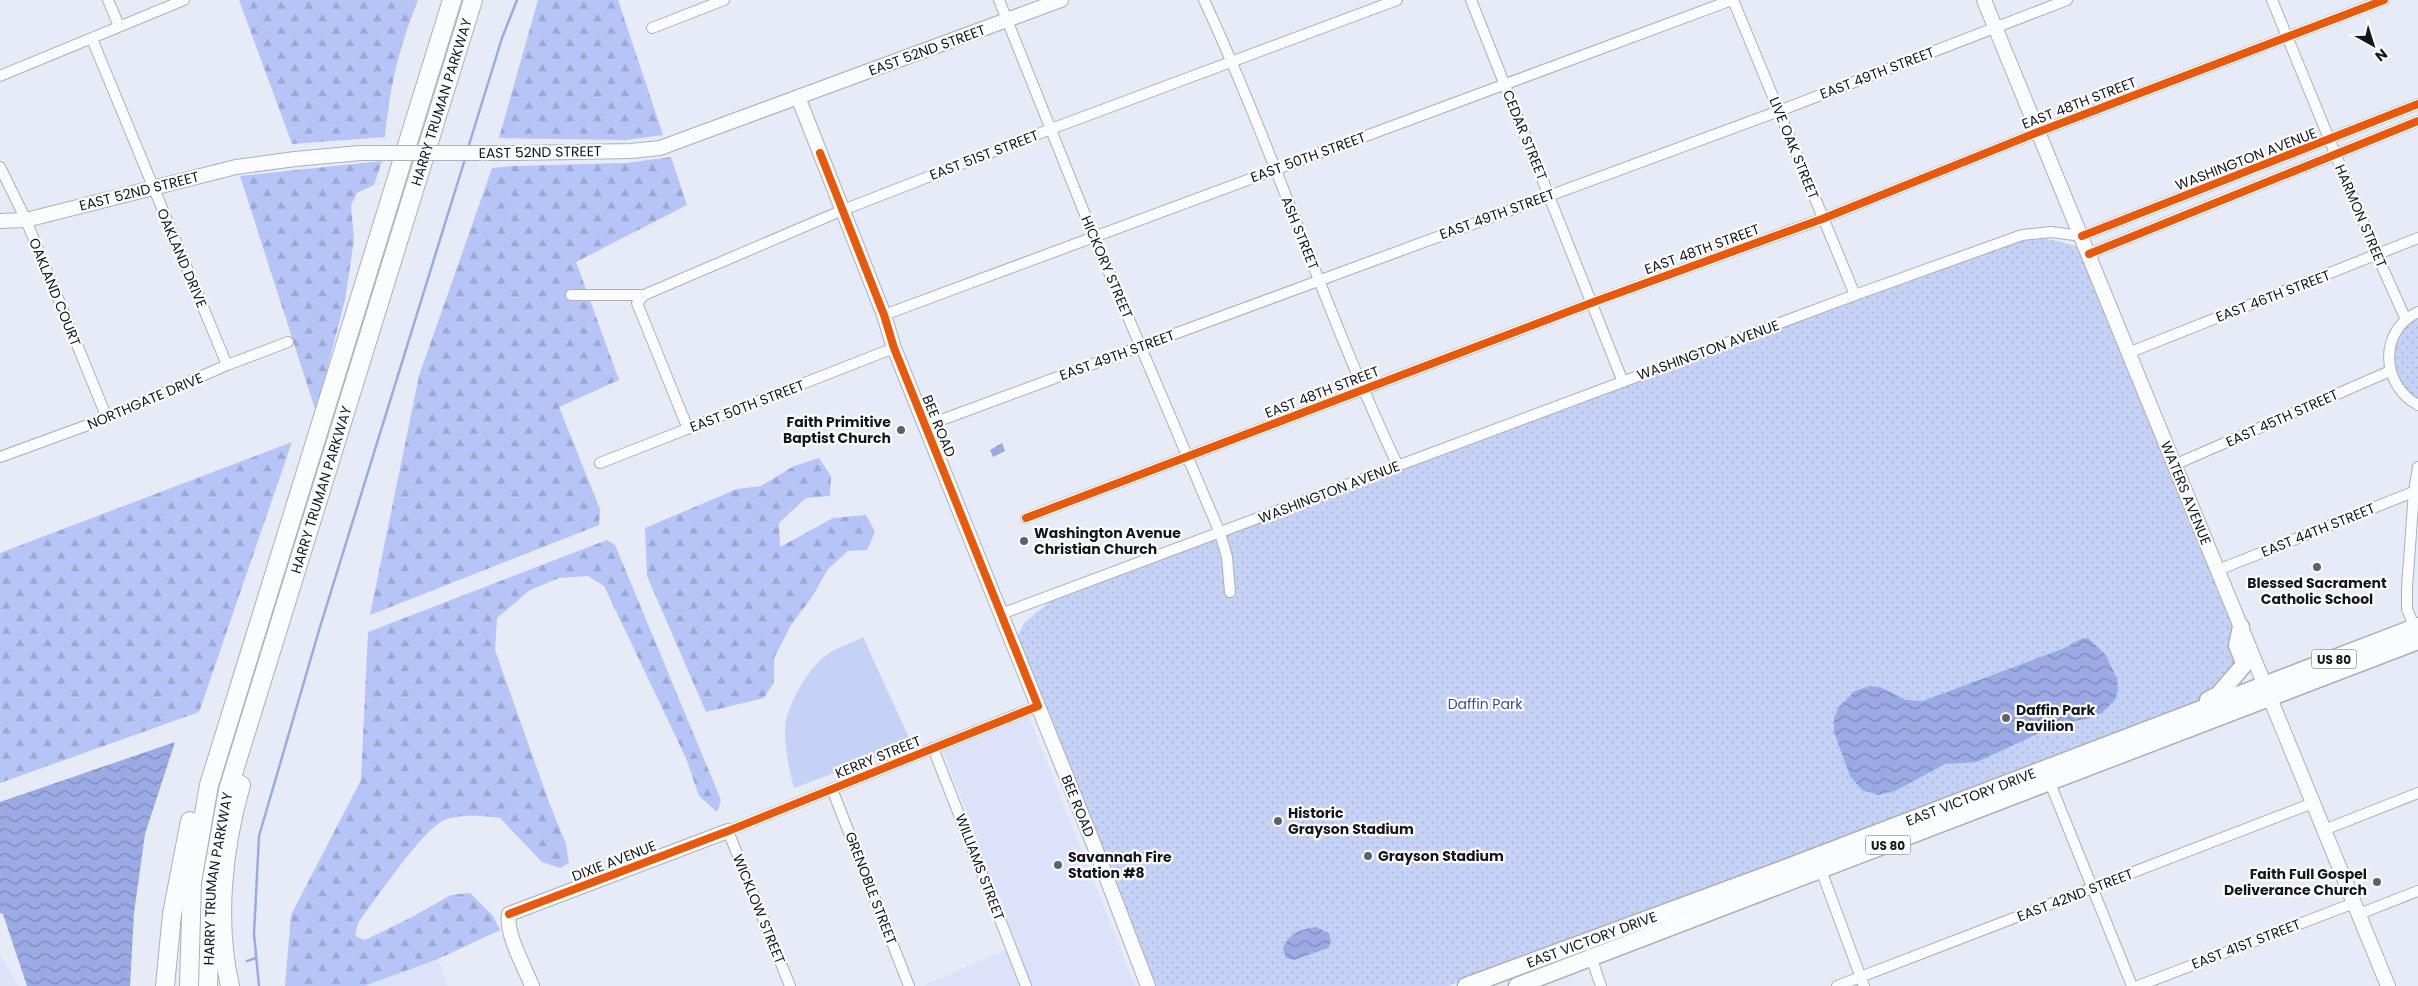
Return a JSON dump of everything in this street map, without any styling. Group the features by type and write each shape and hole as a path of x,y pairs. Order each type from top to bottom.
{"highway":[{"path":"442,31 448,0"},
{"name":"HARRY TRUMAN PARKWAY","path":"189,986 189,916 196,850 209,785 238,686 452,0"},
{"name":"HARRY TRUMAN PARKWAY","path":"208,986 208,933 211,884 228,790 473,0"},
{"path":"230,986 226,968 223,906 226,859 240,789 359,363"},
{"path":"165,986 172,914 190,819 198,790 238,686"}],"main road":[{"name":"EAST 52ND STREET","path":"0,222 26,220 236,168 295,159 360,153 517,153 631,151 660,148 1061,0"},
{"name":"WATERS AVENUE","path":"1984,0 2388,986"},
{"name":"BEE ROAD","path":"798,96 884,315 894,348 1148,986"},
{"path":"2153,728 2170,717 2218,695 2238,673 2243,666 2244,660 2237,645 2241,627"},
{"name":"EAST VICTORY DRIVE","path":"1517,986 1821,870 2047,776 2268,692 2417,632"},
{"name":"EAST VICTORY DRIVE","path":"1466,986 1841,846 2047,776 2153,728 2268,692"},
{"name":"DIXIE AVENUE","path":"532,986 512,937 507,921 508,914 728,831"},
{"path":"1821,870 1822,860 1838,852 1841,846"}],"street":[{"path":"108,0 119,26"},
{"path":"0,76 184,0"},
{"path":"652,28 724,0"},
{"name":"HICKORY STREET","path":"999,0 1094,237 1220,533 1227,557 1230,592"},
{"name":"ASH STREET","path":"1204,0 1232,61 1362,390 1398,466"},
{"name":"EAST 51ST STREET","path":"571,295 644,295 843,210 1051,129 1397,0"},
{"name":"CEDAR STREET","path":"1471,0 1623,382"},
{"name":"EAST 50TH STREET","path":"884,315 1733,0"},
{"name":"LIVE OAK STREET","path":"1733,0 1855,295"},
{"name":"EAST 49TH STREET","path":"925,426 1780,110 2067,0"},
{"name":"HARMON STREET","path":"2272,0 2377,255 2406,320"},
{"name":"EAST 48TH STREET","path":"1026,518 1591,303 1822,219 2038,132 2384,0"},
{"name":"OAKLAND DRIVE","path":"92,39 227,365"},
{"name":"WASHINGTON AVENUE","path":"1001,614 1855,295 2022,235 2051,232 2082,236 2418,104"},
{"name":"WASHINGTON AVENUE","path":"2089,254 2418,121"},
{"name":"OAKLAND COURT","path":"0,167 26,220 107,418"},
{"name":"EAST 46TH STREET","path":"2128,353 2418,238"},
{"path":"644,295 637,303 688,429"},
{"path":"2418,312 2406,320 2395,334 2389,350 2390,371 2399,390 2418,405"},
{"name":"NORTHGATE DRIVE","path":"0,458 107,418 227,365 288,342"},
{"name":"EAST 50TH STREET","path":"600,463 894,348"},
{"name":"EAST 45TH STREET","path":"2174,464 2390,371"},
{"path":"2417,632 2407,608 2418,467"},
{"name":"EAST 44TH STREET","path":"2218,570 2416,490"},
{"name":"KERRY STREET","path":"728,831 1038,706"},
{"name":"WILLIAMS STREET","path":"933,748 1026,986"},
{"path":"2047,776 2094,888 2132,986"},
{"name":"GRENOBLE STREET","path":"832,789 910,986"},
{"path":"2324,830 2418,793"},
{"name":"EAST 42ND STREET","path":"1838,986 1862,982 2094,888 2313,803"},
{"name":"WICKLOW STREET","path":"728,831 790,986"},
{"path":"1821,870 1862,982"},
{"name":"EAST 41ST STREET","path":"2138,986 2357,908 2418,891"},
{"path":"1585,940 1602,986"}],"shaded area":[{"path":"1029,717 1135,986 923,986 1017,945 943,751"},
{"path":"0,954 18,986 0,986"},
{"path":"438,959 448,986 364,986"}],"green space":[{"path":"239,0 418,0 396,67 385,137 292,144"},
{"path":"538,0 618,0 663,135 626,140 499,138"},
{"path":"671,157 687,205 576,262 619,380 559,407 600,509 599,525 370,615 419,376 492,168 626,163"},
{"path":"382,161 374,185 357,193 351,205 354,240 345,300 316,412 240,176"},
{"name":"Daffin Park","path":"2032,235 2080,247 2235,633 2241,660 2209,697 2137,729 1448,986 1152,986 1017,637 1025,622 1052,600 1401,468"},
{"path":"2418,312 2418,405 2405,396 2389,350 2395,334"},
{"path":"292,442 199,712 0,783 0,553"},
{"path":"819,458 831,476 830,496 806,498 779,523 780,547 833,518 866,515 875,532 867,550 848,551 828,569 812,597 791,625 774,658 774,682 764,698 706,712 647,576 645,528 737,489 761,486 794,466"},
{"path":"607,540 615,545 721,800 717,812 699,796 686,758 604,586 588,576 559,578 530,590 497,618 495,650 550,805 566,844 569,863 560,868 542,862 500,818 467,816 447,819 426,835 400,865 358,923 355,936 365,940 451,895 470,893 493,916 500,930 438,959 364,986 285,986 291,915 361,780 368,632"},
{"path":"863,637 909,738 904,747 794,788 785,730 789,711 799,688 821,660 832,652"}],"water":[{"path":"1002,443 1005,451 993,457 990,450"},
{"path":"2083,638 2089,639 2105,654 2117,678 2118,690 2115,700 2102,713 2087,719 2061,723 1977,762 1945,764 1895,791 1878,795 1862,790 1850,776 1834,732 1834,718 1839,707 1855,691 1870,686 1880,687 1906,700 1923,701 2062,649"},
{"path":"175,742 145,834 134,913 130,986 27,986 3,914 0,913 0,802"},
{"path":"1316,927 1329,933 1331,941 1328,948 1294,960 1286,958 1283,948 1292,935 1305,929"}],"waterway":[{"path":"468,148 502,38 517,0"},
{"path":"259,986 254,934 259,836 320,627 465,159"},
{"path":"247,961 256,958"}],"cycle path":[{"path":"1026,518 1591,303 1822,219 2038,132 2384,0"},
{"path":"2082,236 2418,104"},
{"path":"2089,254 2418,121"},
{"path":"509,914 728,831 1038,706 894,348 884,315 820,153"}],"place":[{"name":"Faith Primitive Baptist Church","path":"901,430"},
{"name":"Washington Avenue Christian Church","path":"1024,541"},
{"name":"Blessed Sacrament Catholic School","path":"2317,567"},
{"name":"Daffin Park Pavilion","path":"2006,718"},
{"name":"Historic Grayson Stadium","path":"1278,821"},
{"name":"Grayson Stadium","path":"1368,856"},
{"name":"Savannah Fire Station #8","path":"1058,865"},
{"name":"Faith Full Gospel Deliverance Church","path":"2377,882"}]}
